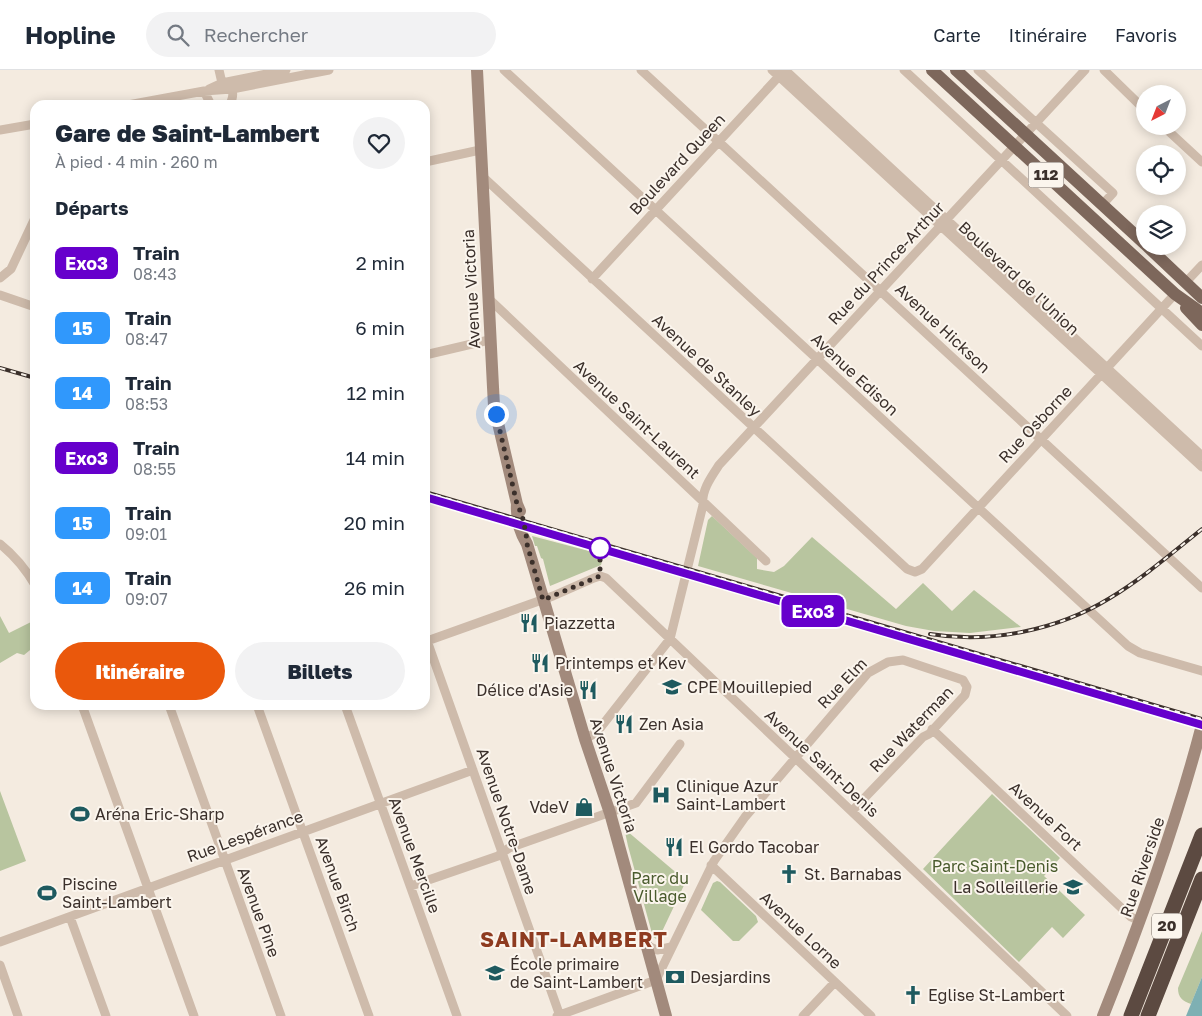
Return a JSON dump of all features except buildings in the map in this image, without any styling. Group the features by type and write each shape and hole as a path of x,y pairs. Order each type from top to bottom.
{"highway":[{"name":"20","path":"1131,1016 1202,835"},
{"name":"20","path":"1148,1016 1202,879"}],"main road":[{"name":"112","path":"932,70 1175,294 1202,313"},
{"name":"112","path":"956,70 1136,236"},
{"name":"112","path":"1161,255 1194,278 1202,298"},
{"path":"1152,273 1178,284 1194,278"},
{"path":"1175,294 1202,325"}],"street":[{"path":"218,70 222,83 232,90 234,96 232,100"},
{"path":"204,91 222,83 286,70"},
{"path":"155,100 204,91 232,90 329,70"},
{"name":"Avenue Victoria","path":"477,70 489,340 494,406 517,504 524,524 527,544 585,739 610,813 666,1016"},
{"name":"Avenue Edison","path":"504,70 1131,648 1202,671"},
{"name":"Avenue Hickson","path":"641,70 1202,588"},
{"path":"904,70 1202,346"},
{"path":"978,70 1112,194 1102,205"},
{"name":"Rue du Prince-Arthur","path":"585,739 597,732 670,639 690,562 702,500 708,482 719,465 1085,70"},
{"path":"1104,70 1136,101"},
{"name":"Boulevard Queen","path":"592,279 718,142 780,71"},
{"name":"Boulevard de l'Union","path":"780,71 1104,371 1202,467"},
{"path":"204,91 208,100"},
{"path":"0,130 30,125"},
{"path":"1173,135 1202,162"},
{"path":"430,161 480,150"},
{"name":"Avenue de Stanley","path":"482,176 907,569 915,572"},
{"path":"0,278 5,275 16,260 30,229"},
{"path":"1194,278 1202,265"},
{"name":"Rue Osborne","path":"915,572 922,570 1175,294"},
{"path":"0,295 30,304"},
{"name":"Avenue Saint-Laurent","path":"488,298 766,561"},
{"path":"430,353 489,340"},
{"name":"Boulevard de l'Union","path":"1104,371 1202,456"},
{"path":"0,544 14,555 30,576"},
{"name":"Avenue Saint-Denis","path":"543,600 594,578 603,577 1067,1016"},
{"path":"430,637 543,600"},
{"name":"Avenue Notre-Dame","path":"430,649 559,1016"},
{"name":"Rue Elm","path":"656,980 711,865 740,824 868,673 888,662 903,660 956,677 963,680 967,687"},
{"name":"Rue Waterman","path":"852,812 965,695 967,687"},
{"path":"84,710 194,1016"},
{"name":"Avenue Pine","path":"171,710 281,1016"},
{"name":"Avenue Birch","path":"259,710 370,1016"},
{"name":"Avenue Mercille","path":"347,710 457,1016"},
{"name":"Rue Riverside","path":"1103,1016 1140,921 1184,792 1202,725"},
{"name":"Avenue Fort","path":"932,729 1131,917 1140,921"},
{"path":"411,886 502,853 509,848 636,803 680,744"},
{"name":"Rue Lespérance","path":"0,942 473,770"},
{"name":"Avenue Lorne","path":"711,865 871,1016"},
{"path":"70,917 106,1016"},
{"path":"646,945 657,950 671,947"},
{"path":"0,966 18,1016"},
{"path":"559,1016 656,980"},
{"path":"803,1016 835,982"}],"green space":[{"path":"712,516 757,558 757,569 774,572 784,566 812,537 896,609 923,583 952,611 974,590 1021,627 970,633 934,631 906,626 698,566 708,520"},
{"path":"532,536 604,555 601,565 550,586 543,559 537,546 535,546"},
{"path":"0,616 9,633 30,622 30,650 24,655 17,653 0,663"},
{"path":"0,791 26,861 0,871"},
{"name":"Parc Saint-Denis","path":"992,794 1060,858 1044,876 1085,915 1063,938 1052,927 1019,962 923,869"},
{"name":"Parc du Village","path":"627,831 686,881 658,940 653,937 628,846 625,832"},
{"path":"717,881 756,916 758,922 739,941 733,941 701,910 713,883"},
{"path":"1202,931 1202,977 1191,1004 1181,998 1178,988"}],"water":[{"path":"1202,977 1202,1016 1186,1016"}],"railway":[{"path":"0,368 30,377"},
{"path":"430,493 1202,719"},
{"path":"930,634 953,637 1000,635 1023,632 1068,619 1110,598 1134,582 1202,529"}],"train":[{"name":"Exo3","path":"430,498 1202,725"}],"place":[{"name":"Piazzetta","path":"529,623"},
{"name":"Printemps et Kev","path":"540,663"},
{"name":"CPE Mouillepied","path":"672,687"},
{"name":"Délice d'Asie","path":"588,690"},
{"name":"Zen Asia","path":"624,724"},
{"name":"Clinique Azur Saint-Lambert","path":"661,795"},
{"name":"VdeV","path":"584,807"},
{"name":"Aréna Eric-Sharp","path":"80,814"},
{"name":"El Gordo Tacobar","path":"674,847"},
{"name":"St. Barnabas","path":"789,874"},
{"name":"La Solleillerie","path":"1073,887"},
{"name":"Piscine Saint-Lambert","path":"47,893"},
{"name":"École primaire de Saint-Lambert","path":"495,973"},
{"name":"Desjardins","path":"675,977"},
{"name":"Eglise St-Lambert","path":"913,995"}],"district":[{"name":"SAINT-LAMBERT","path":"574,940"}],"route":[{"path":"496,414 517,504 522,515 527,544 543,600 600,576 600,548"}]}
